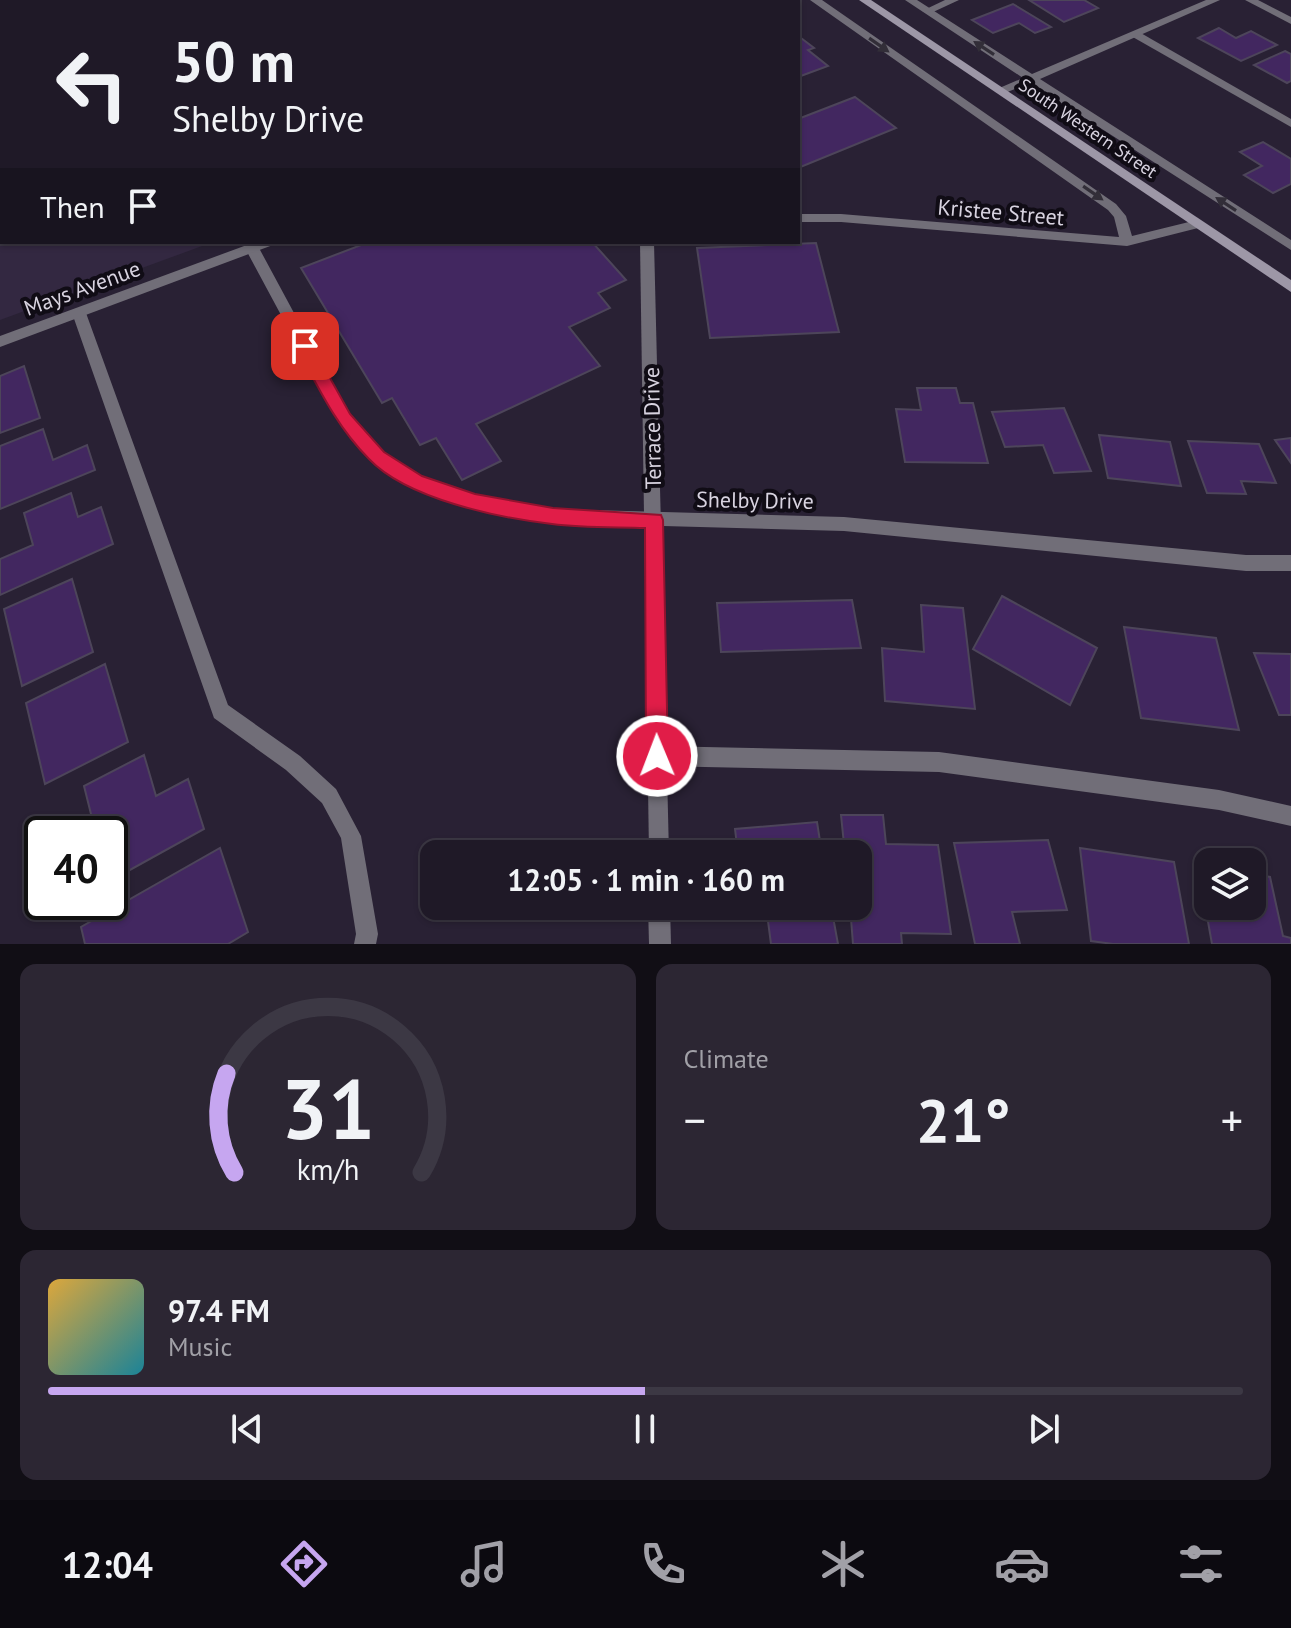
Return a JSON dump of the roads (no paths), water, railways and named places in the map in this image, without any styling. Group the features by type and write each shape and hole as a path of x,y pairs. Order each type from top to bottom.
{"main road":[{"name":"South Western Street","path":"864,0 1291,287"}],"street":[{"path":"815,0 1112,207 1120,216 1127,242"},
{"path":"910,0 1291,246"},
{"path":"927,11 954,0"},
{"path":"1001,91 1215,0"},
{"path":"1250,0 1291,21"},
{"path":"1135,34 1291,124"},
{"name":"Kristee Street","path":"800,218 841,218 1127,242 1197,224"},
{"name":"Terrace Drive","path":"647,244 659,840"},
{"name":"Shelby Drive","path":"260,245 344,419 378,457 416,481 475,502 553,516 844,524 1246,563 1291,563"},
{"name":"Mays Avenue","path":"0,342 260,245"},
{"path":"79,313 221,711 293,763 329,796 351,836 367,934 365,944"},
{"path":"657,756 939,762 1219,800 1291,816"},
{"path":"659,920 660,944"}]}
